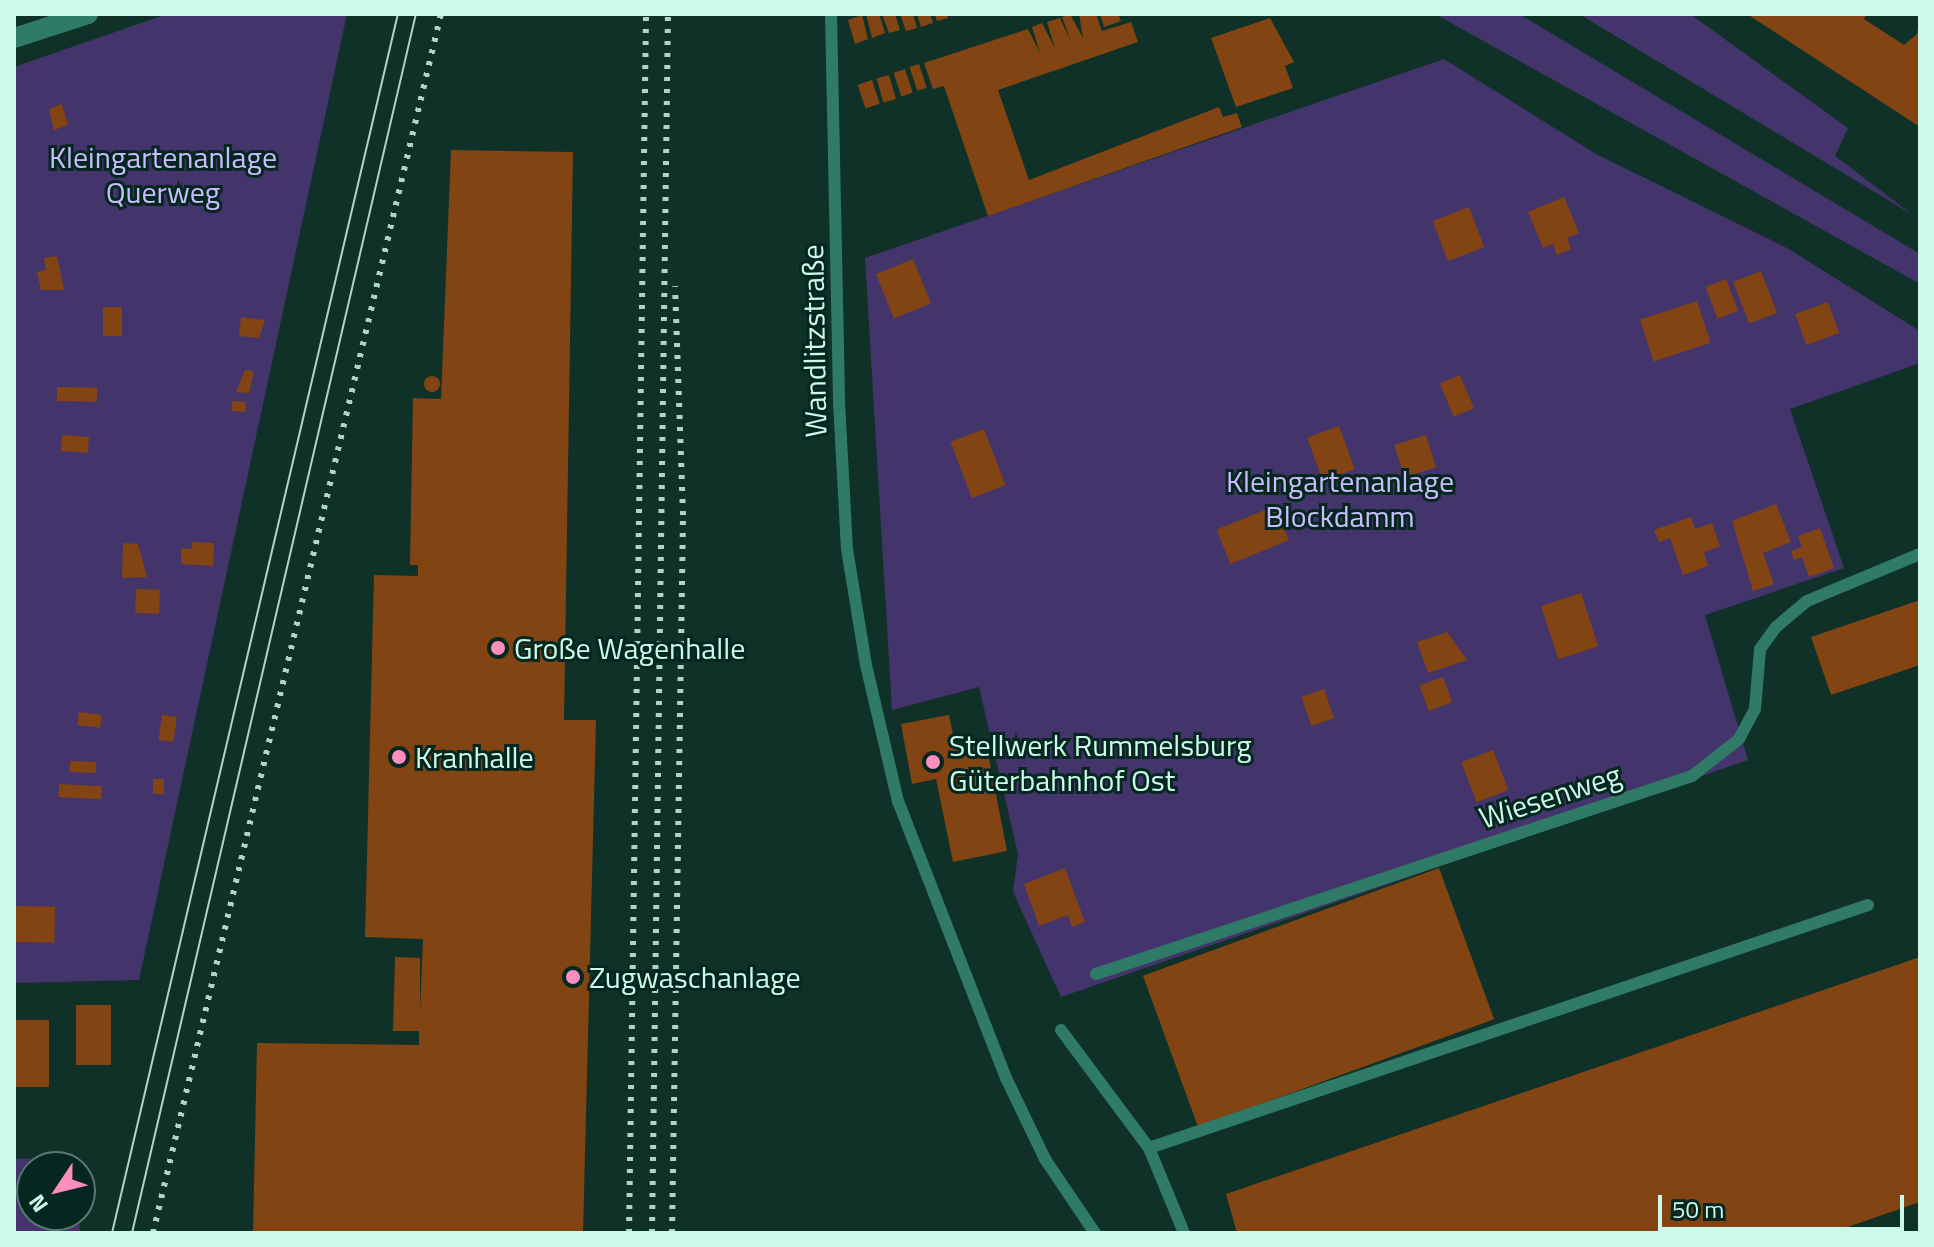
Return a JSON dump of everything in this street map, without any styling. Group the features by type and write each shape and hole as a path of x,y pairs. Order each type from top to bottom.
{"street":[{"path":"14,38 88,14"}],"lane":[{"name":"Wandlitzstraße","path":"831,14 839,402 847,549 866,665 898,801 1006,1078 1045,1159 1095,1233"},
{"name":"Wiesenweg","path":"1096,974 1692,776 1739,739 1755,709 1760,649 1775,628 1807,601 1920,554"},
{"path":"1149,1148 1868,905"},
{"path":"1061,1030 1149,1148 1184,1233"}],"green space":[{"name":"Kleingartenanlage Querweg","path":"167,14 347,14 139,980 14,983 14,67"},
{"path":"1435,14 1519,14 1920,254 1920,284"},
{"path":"1579,14 1690,14 1848,128 1835,156 1913,215"},
{"name":"Kleingartenanlage Blockdamm","path":"1444,59 1596,154 1787,248 1920,331 1920,363 1790,409 1844,568 1705,615 1748,760 1061,997 1013,892 1018,854 979,687 892,710 865,258"},
{"path":"14,1159 16,1231 80,1233 14,1233"}],"building":[{"path":"866,14 879,14 885,33 872,38"},
{"path":"882,14 895,14 900,30 889,33"},
{"path":"900,14 913,14 917,28 906,31"},
{"path":"917,14 930,14 933,23 921,27"},
{"path":"935,14 947,14 948,18 937,21"},
{"path":"1070,14 1083,38 1079,14 1096,14 1102,31 1131,22 1138,42 998,90 1029,180 1219,107 1223,117 1237,113 1242,127 988,216 944,86 933,89 924,63 1028,29 1040,53 1032,27 1042,23 1055,48 1047,22 1060,18 1071,42 1062,17"},
{"path":"1100,14 1118,14 1121,21 1104,27"},
{"path":"1747,14 1867,14 1864,19 1904,45 1917,34 1920,14 1920,127"},
{"path":"862,15 868,39 855,44 848,20"},
{"path":"1270,18 1294,62 1285,66 1293,88 1236,107 1211,38"},
{"path":"919,64 927,88 917,91 909,67"},
{"path":"905,69 913,93 901,96 894,73"},
{"path":"889,75 896,99 883,103 877,79"},
{"path":"872,80 880,104 865,108 858,85"},
{"path":"62,104 68,125 54,130 49,109"},
{"name":"Große Wagenhalle","path":"451,150 573,152 564,720 596,720 583,1233 253,1233 257,1043 419,1045 419,1031 393,1031 395,957 420,958 420,1011 423,939 365,937 374,575 418,576 418,565 410,565 413,398 441,399"},
{"path":"1564,197 1579,233 1567,238 1571,249 1557,255 1553,244 1543,248 1528,212"},
{"path":"1469,207 1484,247 1448,261 1433,221"},
{"path":"57,256 64,290 41,290 37,272 46,270 44,258"},
{"path":"913,259 931,304 894,318 876,274"},
{"path":"1761,271 1777,313 1749,324 1733,282"},
{"path":"1726,279 1738,311 1718,319 1705,287"},
{"path":"1697,301 1711,343 1654,361 1640,320"},
{"path":"1828,302 1839,333 1806,345 1795,314"},
{"path":"103,307 122,307 122,336 103,336"},
{"path":"241,317 265,320 259,338 239,336"},
{"path":"245,370 254,371 249,393 236,392"},
{"path":"1460,375 1474,408 1454,417 1440,384"},
{"path":"432,376 438,378 438,390 432,392 426,390 424,384 426,378"},
{"path":"57,387 97,388 97,402 57,401"},
{"path":"232,401 246,402 245,412 231,411"},
{"path":"1339,426 1355,469 1323,481 1307,438"},
{"path":"984,429 1006,485 972,498 950,442"},
{"path":"62,435 89,437 88,453 61,451"},
{"path":"1426,435 1436,468 1404,477 1394,445"},
{"path":"1776,504 1791,542 1763,553 1774,584 1753,591 1732,521"},
{"path":"1275,506 1289,540 1230,564 1217,530"},
{"path":"1691,517 1695,529 1712,523 1720,546 1704,552 1708,566 1683,575 1670,538 1659,542 1654,530"},
{"path":"1820,528 1834,568 1809,577 1802,557 1794,560 1791,551 1802,547 1798,536"},
{"path":"192,542 214,543 213,566 181,564 181,548 192,549"},
{"path":"123,543 138,544 147,577 122,578"},
{"path":"136,589 160,590 159,614 135,613"},
{"path":"1581,593 1598,646 1558,659 1541,606"},
{"path":"1920,600 1920,665 1831,695 1811,637"},
{"path":"1447,632 1467,660 1428,673 1417,642"},
{"path":"1443,677 1452,702 1429,711 1420,686"},
{"path":"1324,689 1334,718 1311,726 1301,697"},
{"path":"79,712 102,715 100,728 77,725"},
{"path":"162,715 177,717 173,742 159,740"},
{"path":"949,715 956,749 986,743 1007,851 953,862 936,779 912,784 901,724"},
{"path":"1493,750 1508,790 1477,802 1461,762"},
{"path":"70,761 96,762 96,773 70,772"},
{"path":"153,779 164,779 164,794 153,794"},
{"path":"59,784 102,786 101,799 58,797"},
{"path":"1065,868 1085,922 1072,927 1068,915 1039,926 1024,884"},
{"path":"1439,868 1494,1019 1198,1127 1143,976"},
{"path":"14,906 55,907 54,943 14,942"},
{"path":"1920,957 1920,1202 1830,1233 1237,1233 1226,1194"},
{"path":"76,1005 111,1005 111,1065 76,1065"},
{"path":"14,1020 49,1020 49,1087 14,1087"}],"tram line":[{"path":"112,1233 398,14"},
{"path":"132,1233 416,14"}],"railway":[{"path":"153,1233 441,14"},
{"path":"629,1233 646,14"},
{"path":"652,1233 668,14"},
{"path":"672,1233 683,515 675,286"}],"place":[{"name":"Große Wagenhalle","path":"498,648"},
{"name":"Kranhalle","path":"399,757"},
{"name":"Stellwerk Rummelsburg Güterbahnhof Ost","path":"933,762"},
{"name":"Zugwaschanlage","path":"573,977"}]}
